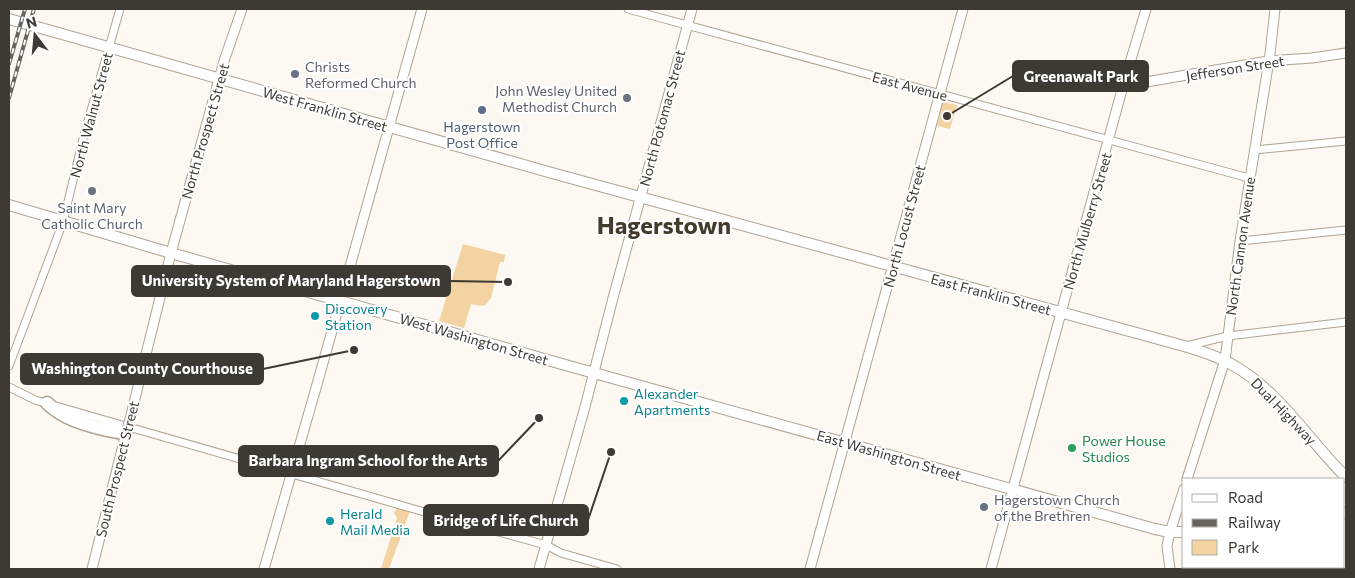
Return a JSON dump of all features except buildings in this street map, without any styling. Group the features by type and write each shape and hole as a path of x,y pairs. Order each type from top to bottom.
{"highway":[{"path":"47,403 60,414 74,420 112,432 126,433"}],"main road":[{"name":"North Prospect Street","path":"171,253 219,79 242,9"},
{"path":"264,569 422,9"},
{"name":"North Potomac Street","path":"539,569 692,9"},
{"name":"North Locust Street","path":"810,569 963,9"},
{"name":"North Mulberry Street","path":"992,569 1123,86 1146,9"},
{"name":"North Cannon Avenue","path":"1187,478 1225,360 1240,241 1275,9"},
{"name":"West Franklin Street","path":"9,19 640,198"},
{"name":"Jefferson Street","path":"1123,86 1268,61 1312,58 1346,53"},
{"name":"East Franklin Street","path":"640,198 1184,346"},
{"name":"West Washington Street","path":"9,205 594,373"},
{"name":"South Prospect Street","path":"92,569 171,253"},
{"name":"Dual Highway","path":"1184,346 1225,360 1266,388 1346,477"},
{"name":"East Washington Street","path":"594,373 1146,527 1170,532 1182,532"},
{"path":"1170,569 1167,546 1182,495"}],"street":[{"name":"North Walnut Street","path":"9,366 63,222 84,135 120,9"},
{"name":"East Avenue","path":"628,9 1249,178"},
{"path":"1254,150 1346,141"},
{"path":"1240,241 1346,230"},
{"name":"East Franklin Street","path":"1184,346 1228,336 1346,322"},
{"path":"9,349 17,344"},
{"path":"9,387 35,400 546,545 561,553 616,569"}],"green space":[{"path":"943,102 957,105 950,129 937,126"},
{"path":"463,244 505,255 504,262 500,262 491,298 485,305 471,304 464,328 439,321"},
{"path":"397,507 410,511 389,569 381,569 397,518 394,513"}],"railway":[{"path":"9,64 25,9"},
{"path":"9,98 34,9"}],"place":[{"name":"Christs Reformed Church","path":"295,74"},
{"name":"John Wesley United Methodist Church","path":"627,98"},
{"name":"Hagerstown Post Office","path":"482,110"},
{"name":"Greenawalt Park","path":"947,116"},
{"name":"Saint Mary Catholic Church","path":"92,191"},
{"name":"University System of Maryland Hagerstown","path":"508,282"},
{"name":"Discovery Station","path":"315,316"},
{"name":"Washington County Courthouse","path":"354,350"},
{"name":"Alexander Apartments","path":"624,401"},
{"name":"Barbara Ingram School for the Arts","path":"539,418"},
{"name":"Power House Studios","path":"1072,448"},
{"name":"Bridge of Life Church","path":"611,452"},
{"name":"Hagerstown Church of the Brethren","path":"984,507"},
{"name":"Herald Mail Media","path":"330,521"}],"district":[{"name":"Hagerstown","path":"664,224"}]}
